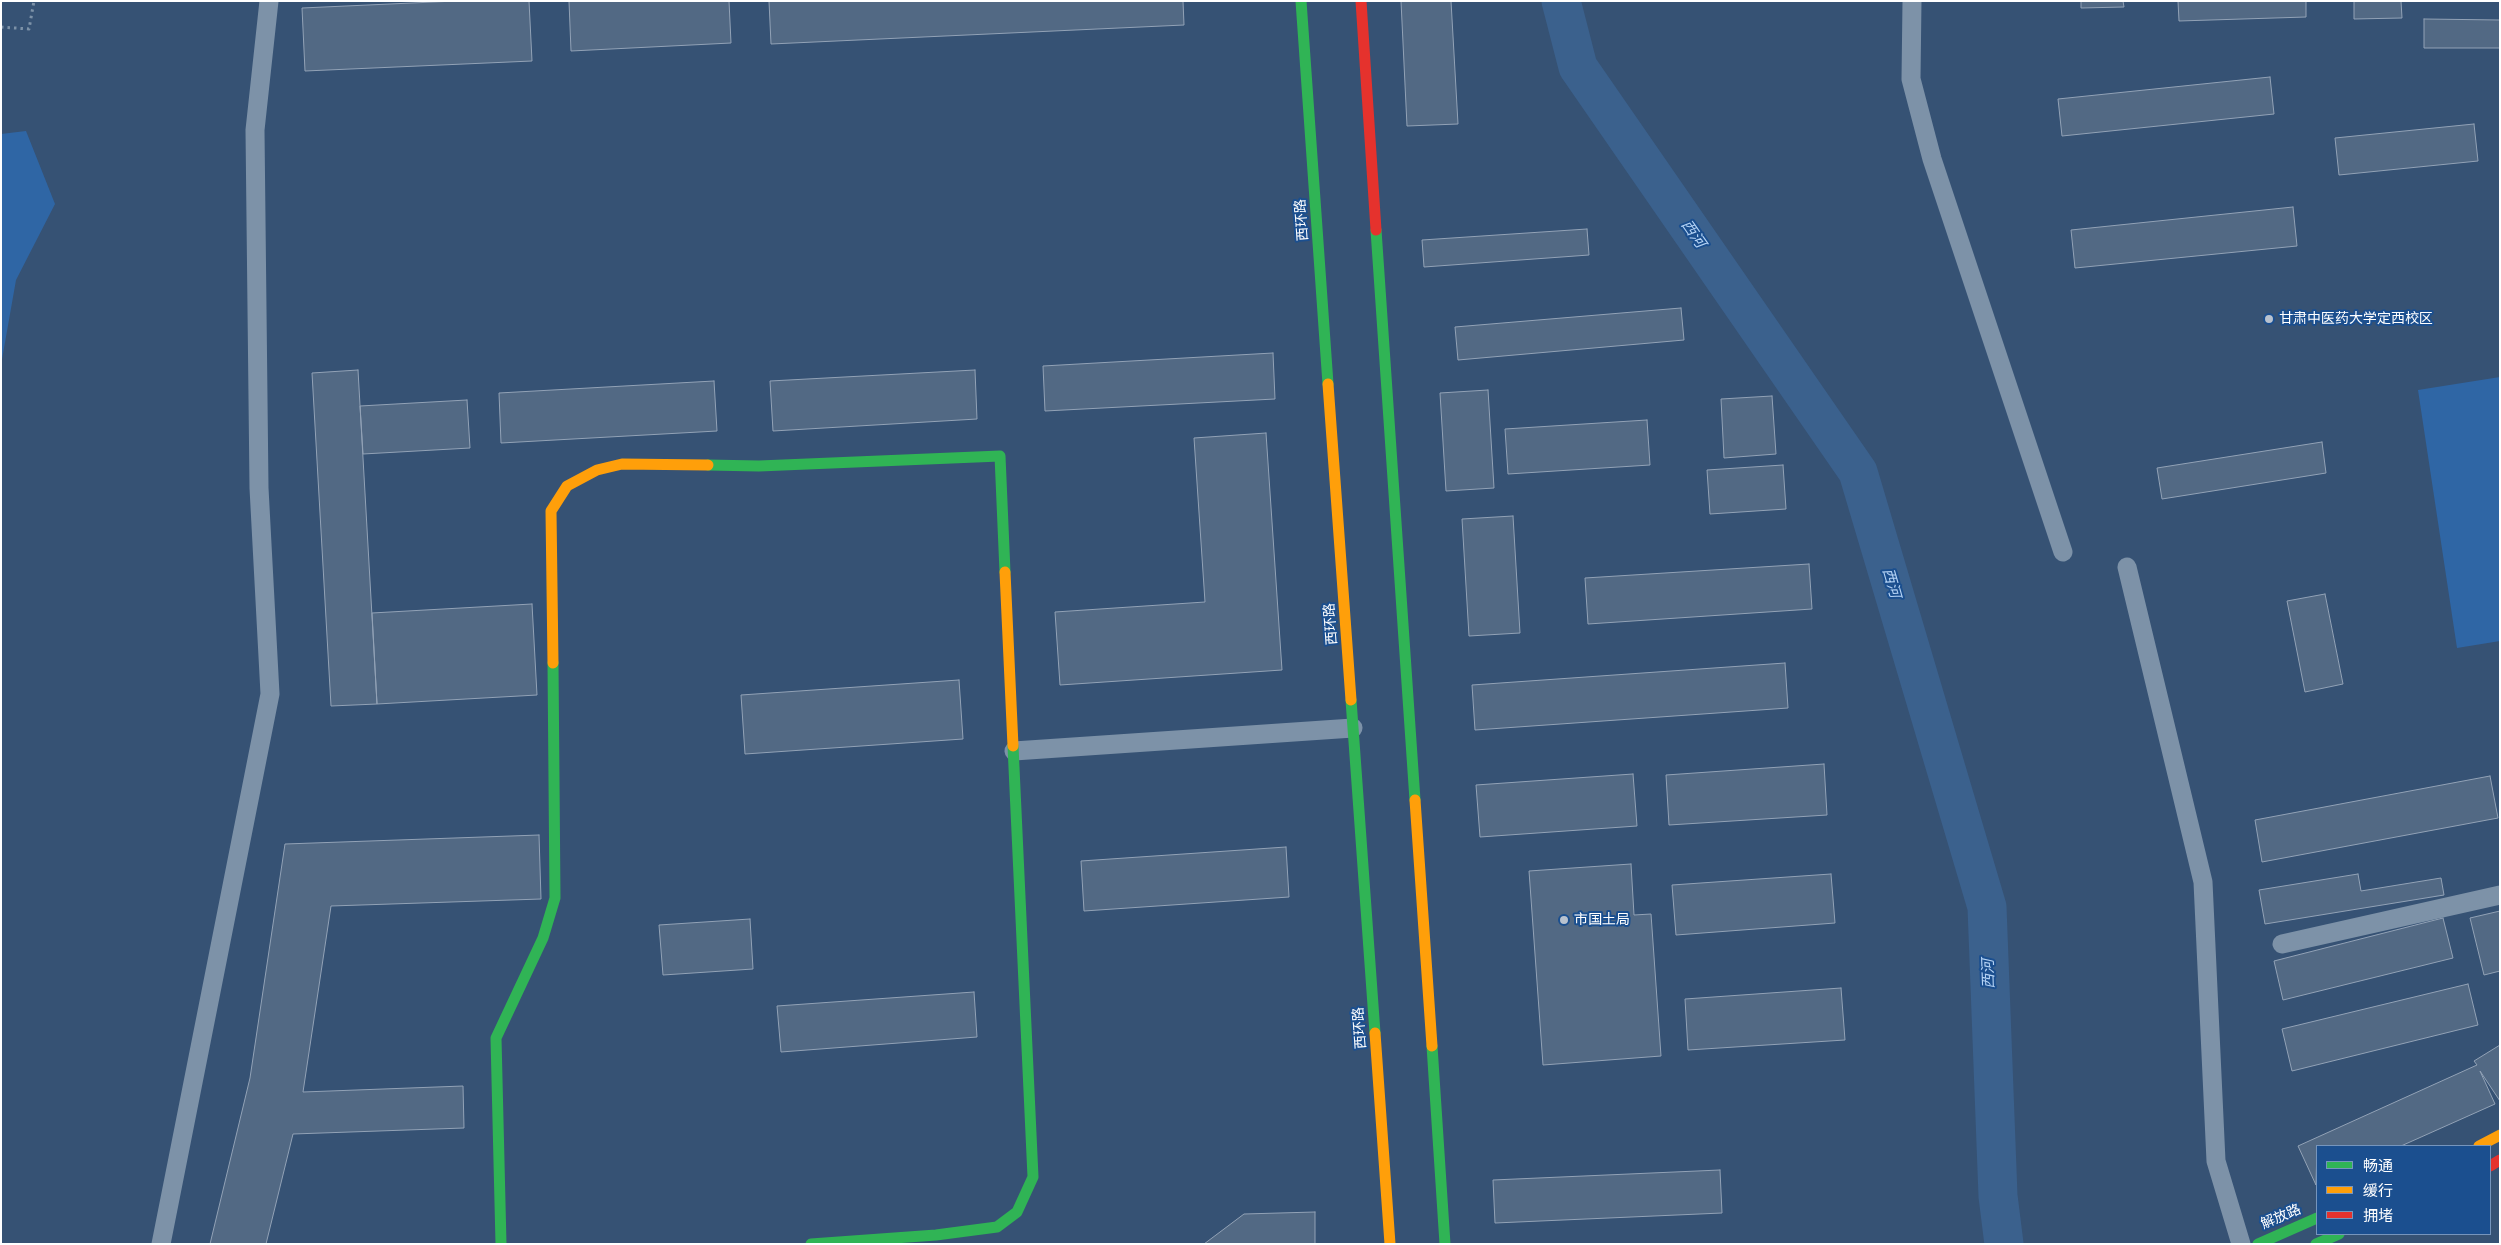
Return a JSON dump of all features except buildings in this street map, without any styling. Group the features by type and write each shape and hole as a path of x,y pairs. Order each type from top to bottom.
{"main road":[{"name":"西环路","path":"1301,1 1390,1244"},
{"path":"1362,1 1445,1244"},
{"path":"501,1244 496,1038 543,938 555,898 551,511 566,486 597,470 622,464 759,466 1000,456 1033,1177 1016,1212 997,1227 936,1235 811,1244"},
{"path":"2481,1145 2500,1134"},
{"name":"解放路","path":"2258,1244 2316,1218"},
{"path":"2316,1244 2337,1235"}],"street":[{"path":"161,1244 270,694 259,488 255,139 269,1"},
{"path":"1912,1 1912,79 1932,160 2063,552"},
{"path":"2126,567 2203,882 2216,1161 2241,1244"},
{"path":"1014,751 1353,728"},
{"path":"2282,944 2500,895"}],"path":[{"path":"1,27 29,29 34,1"}],"shaded area":[{"path":"26,131 55,204 16,280 1,365 1,134"},
{"path":"2500,377 2500,641 2457,648 2418,390"}],"waterway":[{"name":"西河","path":"1561,1 1578,67 1858,472 1987,907 1998,1196 2004,1244"}],"traffic: fast":[{"path":"1301,1 1328,384"},
{"path":"1376,230 1415,800"},
{"path":"708,465 759,466 1000,456 1005,572"},
{"path":"501,1244 496,1038 543,938 555,898 553,663"},
{"path":"1351,700 1375,1033"},
{"path":"811,1244 936,1235 997,1227 1017,1212 1033,1177 1013,746"},
{"path":"1432,1046 1445,1244"},
{"path":"2258,1244 2316,1218"},
{"path":"2316,1244 2337,1235"}],"traffic: slow":[{"path":"1328,384 1351,700"},
{"path":"553,663 551,511 567,486 597,470 622,464 708,465"},
{"path":"1005,572 1013,746"},
{"path":"1415,800 1432,1046"},
{"path":"1375,1033 1390,1244"},
{"path":"2481,1145 2500,1135"}],"traffic: jam":[{"path":"1361,1 1376,230"},
{"path":"2491,1165 2500,1160"}],"place":[{"name":"甘肃中医药大学定西校区","path":"2269,319"},
{"name":"市国土局","path":"1564,920"}]}
